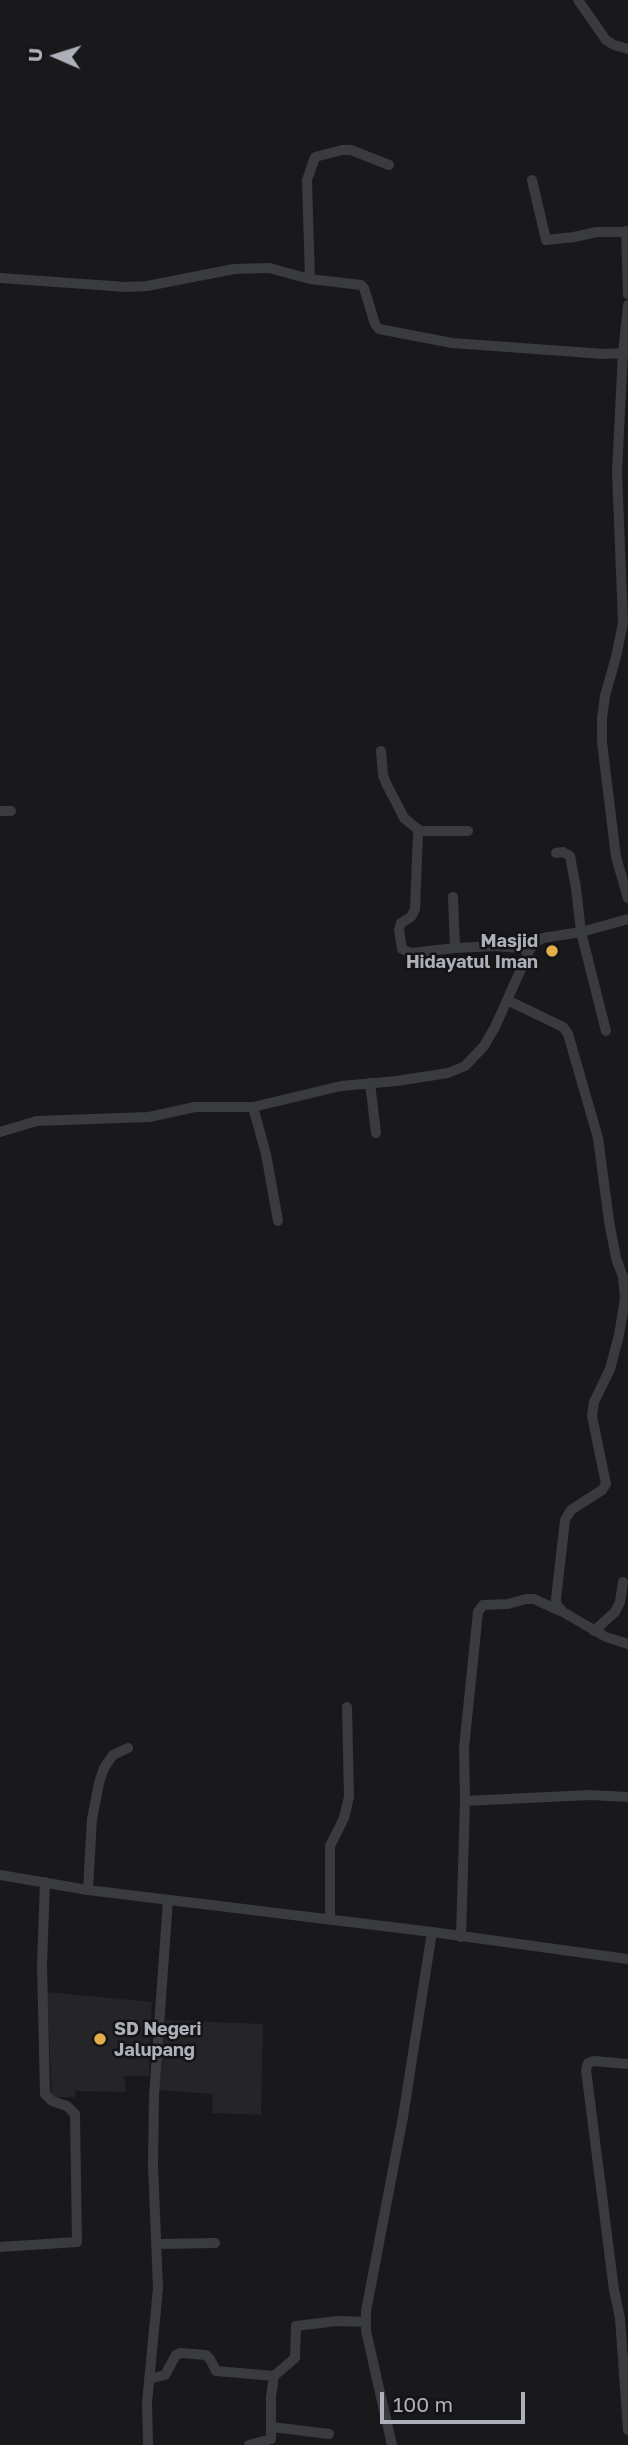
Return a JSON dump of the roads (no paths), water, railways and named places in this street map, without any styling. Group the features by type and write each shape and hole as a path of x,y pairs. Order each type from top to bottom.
{"street":[{"path":"578,0 606,40 628,48"},
{"path":"310,279 307,180 315,157 351,150 389,165"},
{"path":"532,180 546,240 597,232 627,232 628,294"},
{"path":"0,278 126,287 147,286 247,268 269,268 310,279 361,285 379,329 452,343 626,353"},
{"path":"628,305 617,471 623,623 604,696 602,718 602,742 615,857 628,898"},
{"path":"381,751 383,775 404,818 420,831 468,831"},
{"path":"420,831 416,851 415,909 411,917 401,923 399,930 402,949 411,953 496,946 530,949"},
{"path":"556,853 562,852 570,856 581,932 606,1031"},
{"path":"453,897 455,948"},
{"path":"0,1132 37,1121 149,1117 195,1107 253,1107 341,1086 442,1075 464,1066 484,1046 530,949 543,938 581,932 628,919"},
{"path":"507,1000 563,1027 568,1034 598,1138 616,1258 625,1286 620,1335 610,1369 594,1402 592,1416 606,1484 603,1490 571,1510 565,1520 556,1599 563,1612"},
{"path":"370,1083 376,1133"},
{"path":"253,1107 266,1154 278,1221"},
{"path":"594,1631 615,1612 620,1602 623,1582"},
{"path":"461,1937 465,1719 478,1612 483,1605 534,1599 610,1639 628,1644"},
{"path":"330,1920 330,1846 344,1818 349,1797 347,1707"},
{"path":"88,1890 92,1819 99,1783 104,1768 113,1755 128,1748"},
{"path":"465,1801 628,1797"},
{"path":"0,1875 88,1890 628,1959"},
{"path":"0,2247 77,2242 75,2114 67,2106 52,2101 45,2094 45,1882"},
{"path":"148,2445 149,2379 158,2288 153,2165 154,2096 168,1900"},
{"path":"392,2445 366,2331 366,2311 404,2117 432,1932"},
{"path":"628,2064 594,2061 588,2063 586,2070 620,2318 628,2430"},
{"path":"158,2244 215,2243"},
{"path":"249,2445 270,2440 272,2435 271,2396 274,2376 295,2358 296,2326 337,2320 366,2322"},
{"path":"149,2379 165,2375 176,2355 181,2353 206,2355 216,2371 274,2376"},
{"path":"272,2427 329,2434"}],"place":[{"name":"Masjid Hidayatul Iman","path":"552,951"},
{"name":"SD Negeri Jalupang","path":"100,2039"}]}
